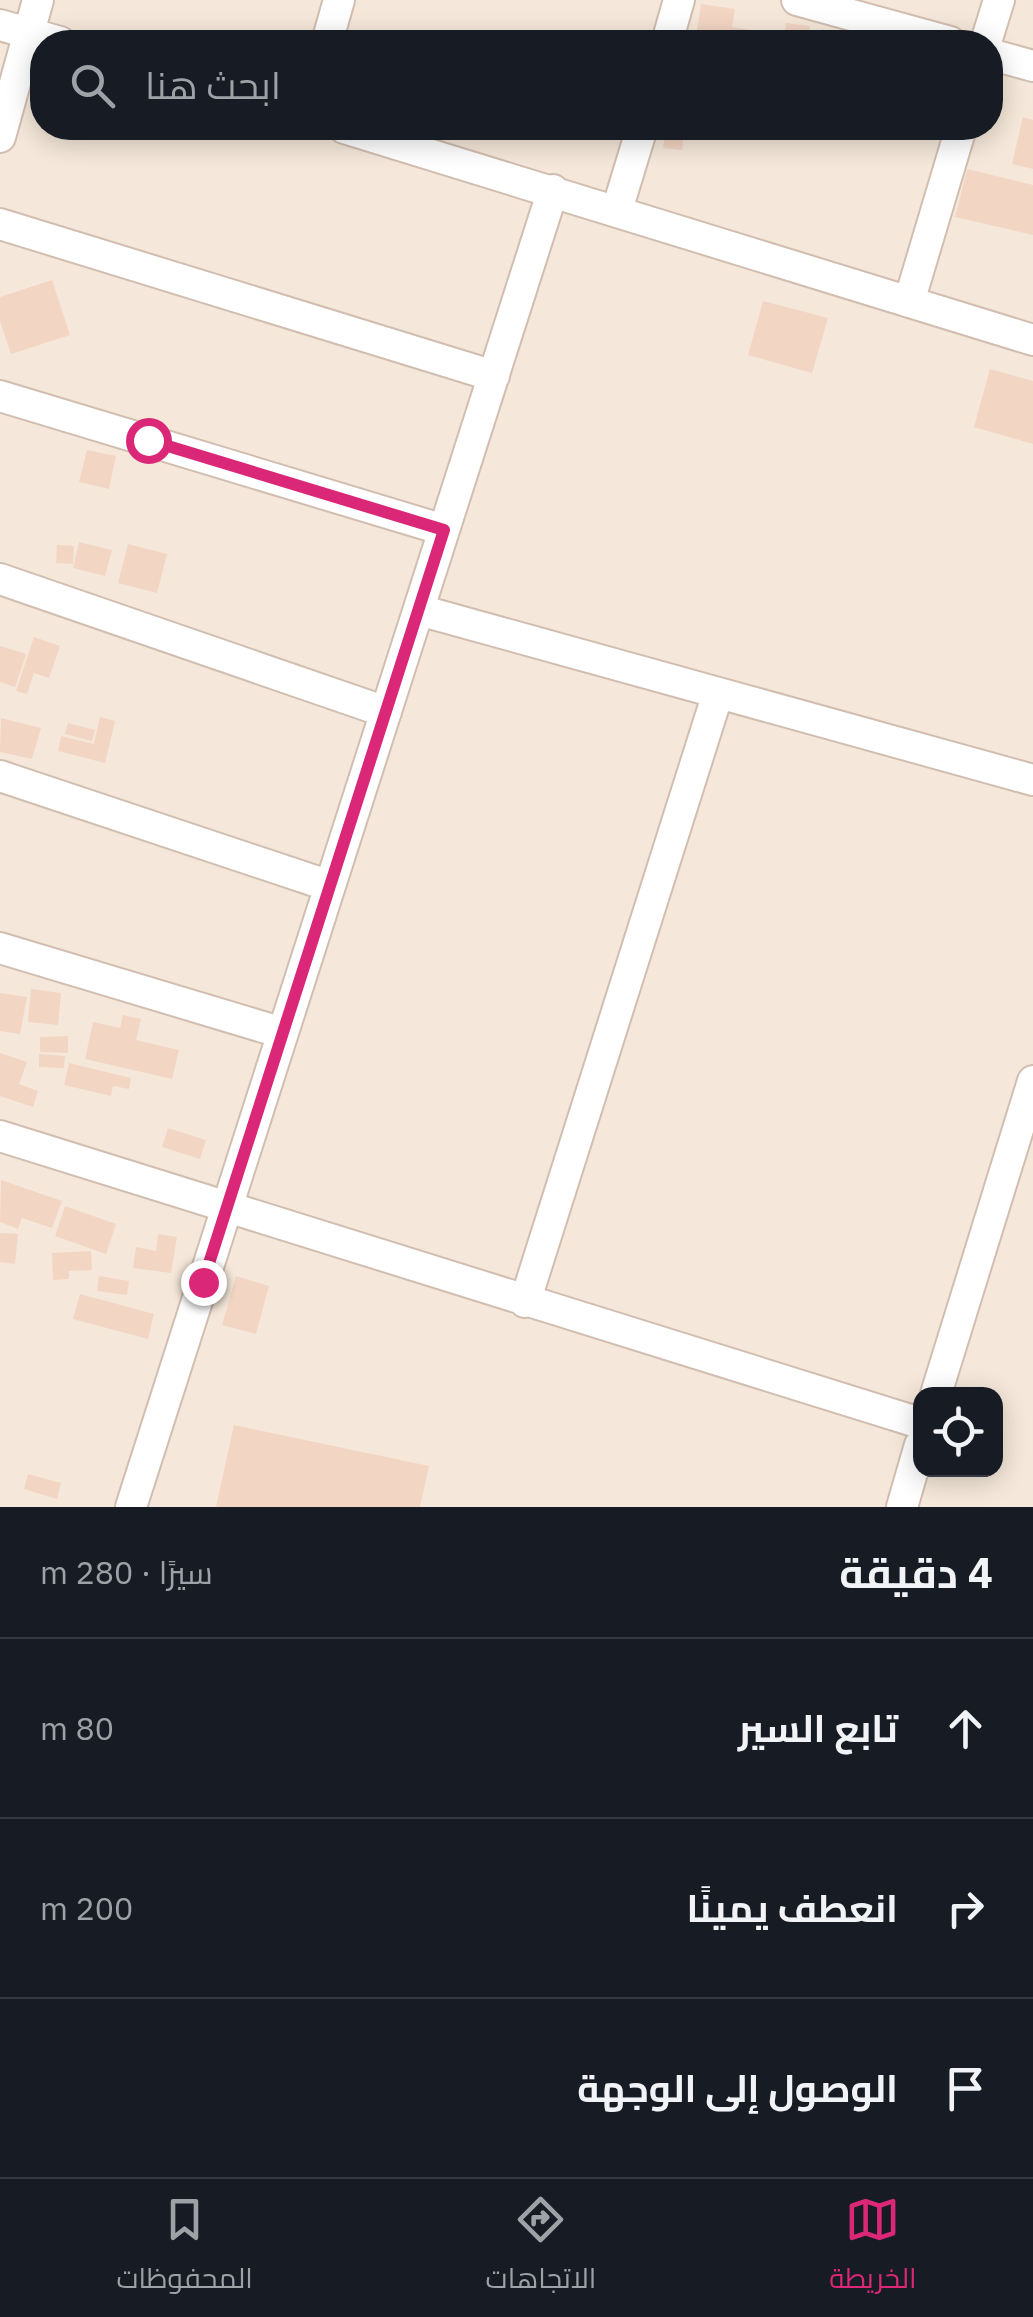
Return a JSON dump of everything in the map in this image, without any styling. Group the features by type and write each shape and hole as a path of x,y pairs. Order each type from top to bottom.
{"street":[{"path":"0,137 14,29 38,0"},
{"path":"331,30 340,0"},
{"path":"671,30 680,0"},
{"path":"797,0 906,30"},
{"path":"990,30 999,0"},
{"path":"1003,58 1033,66"},
{"path":"384,140 1033,340"},
{"path":"617,210 638,140"},
{"path":"909,302 957,140"},
{"path":"131,1507 553,190"},
{"path":"0,224 494,376"},
{"path":"0,396 444,530"},
{"path":"0,579 386,712"},
{"path":"418,610 1033,780"},
{"path":"525,1302 718,693"},
{"path":"0,776 330,886"},
{"path":"0,948 283,1033"},
{"path":"938,1387 1033,1081"},
{"path":"0,1136 913,1421"},
{"path":"902,1507 913,1470"}],"shaded area":[{"path":"0,0 1033,0 1033,1507 0,1507"}],"building":[{"path":"701,4 735,9 732,27 751,30 697,30"},
{"path":"786,23 810,26 809,30 785,30"},
{"path":"1023,117 1033,120 1033,169 1012,164"},
{"path":"664,140 683,140 682,150 663,148"},
{"path":"967,169 1033,185 1033,235 955,217"},
{"path":"52,280 70,335 11,354 0,321 0,297"},
{"path":"763,301 828,318 812,373 748,355"},
{"path":"990,369 1033,381 1033,444 974,427"},
{"path":"87,450 116,456 109,489 79,482"},
{"path":"79,542 112,550 105,576 73,568"},
{"path":"128,544 167,554 157,593 118,583"},
{"path":"57,545 74,546 73,564 56,563"},
{"path":"34,637 60,646 49,678 34,673 27,694 16,691"},
{"path":"0,646 26,654 15,687 0,682"},
{"path":"100,717 115,721 105,763 58,751 61,736 94,744"},
{"path":"1,718 41,728 32,759 0,752"},
{"path":"68,723 95,730 92,741 65,734"},
{"path":"31,989 61,993 58,1025 28,1022"},
{"path":"0,993 27,997 20,1034 0,1031"},
{"path":"123,1015 141,1019 136,1040 179,1050 172,1079 85,1059 93,1022 120,1028"},
{"path":"68,1036 68,1053 40,1052 40,1037"},
{"path":"0,1053 27,1062 19,1084 38,1091 33,1107 0,1096"},
{"path":"39,1054 65,1056 64,1068 39,1067"},
{"path":"69,1063 131,1078 129,1089 113,1086 111,1096 64,1085"},
{"path":"168,1128 206,1140 200,1159 162,1147"},
{"path":"1,1180 62,1201 52,1228 22,1218 18,1229 0,1222"},
{"path":"65,1206 116,1224 106,1254 55,1236"},
{"path":"0,1233 18,1234 15,1264 0,1262"},
{"path":"158,1234 177,1237 171,1273 133,1268 136,1247 156,1251"},
{"path":"91,1251 92,1270 69,1271 69,1279 53,1280 52,1253"},
{"path":"99,1276 129,1281 127,1295 97,1291"},
{"path":"236,1276 269,1286 256,1334 222,1325"},
{"path":"80,1294 154,1314 148,1339 73,1319"},
{"path":"234,1425 429,1466 420,1507 216,1507"},
{"path":"28,1474 61,1483 57,1499 24,1489"}],"route":[{"path":"148,440 444,530 203,1282"}]}
